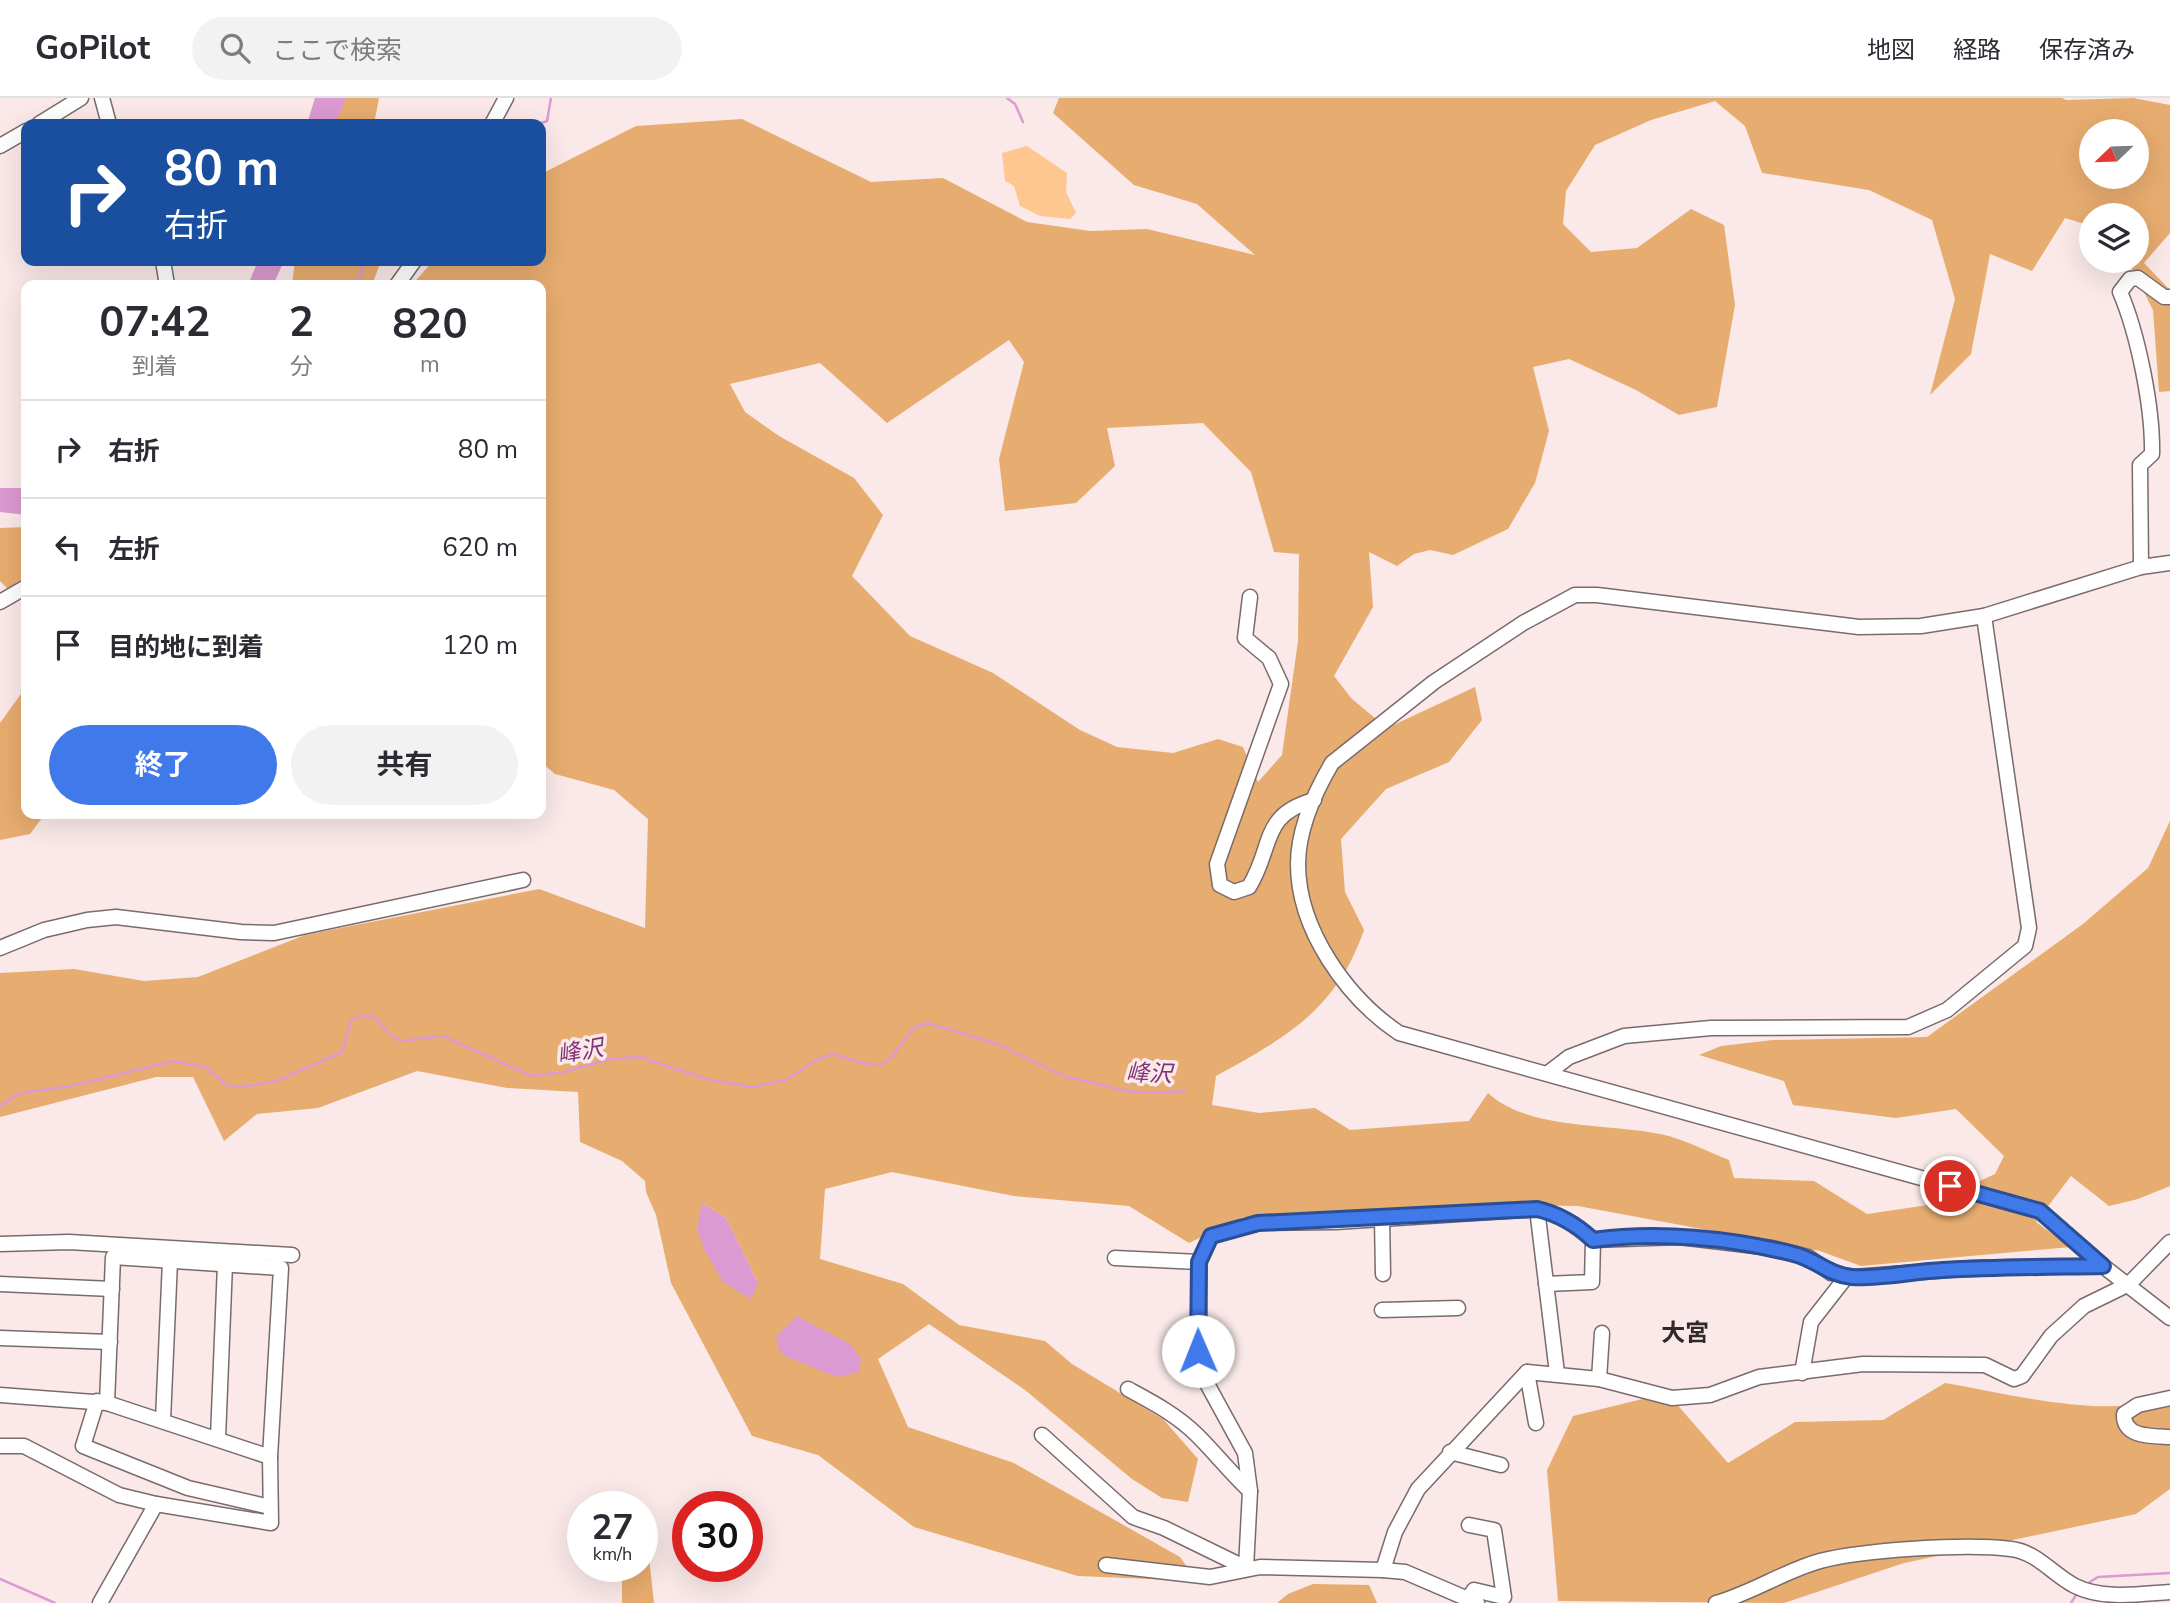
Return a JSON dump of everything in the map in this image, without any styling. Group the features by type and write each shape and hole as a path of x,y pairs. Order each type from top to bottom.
{"street":[{"path":"46,119 81,98"},
{"path":"102,98 107,119"},
{"path":"495,119 506,98"},
{"path":"0,146 21,134"},
{"path":"2141,567 2140,465 2151,454 2152,434 2136,334 2120,292 2130,279 2138,278 2164,297 2170,298"},
{"path":"2170,564 2141,567 1984,616 1921,626 1858,626 1622,598 1575,595 1523,623 1434,682 1332,763 1302,833 1298,864 1303,893 1330,965 1371,1014 1399,1032 2040,1211 2103,1266 2170,1318"},
{"path":"0,602 21,590"},
{"path":"1250,597 1245,638 1269,658 1281,684 1217,864 1220,885 1234,892 1249,887 1259,871 1275,821 1293,806 1314,800"},
{"path":"1548,1073 1569,1057 1624,1036 1711,1028 1908,1027 1947,1010 2025,946 2029,928 1984,616"},
{"path":"0,948 44,930 87,920 116,918 274,933 523,880"},
{"path":"1246,1568 1250,1491 1245,1453 1237,1434 1199,1369 1199,1262 1211,1236 1258,1223 1382,1219 1537,1209 1571,1223 1593,1240 1617,1237 1679,1237 1772,1248 1808,1257 1831,1273 1847,1276 1972,1268 2103,1266"},
{"path":"1537,1209 1557,1373"},
{"path":"1382,1219 1383,1274"},
{"path":"1546,1284 1592,1282 1593,1240"},
{"path":"0,1244 69,1242 292,1255"},
{"path":"1383,1570 1395,1532 1418,1489 1527,1372 1599,1379 1672,1398 1710,1395 1759,1377 1863,1364 1985,1365 2014,1379 2022,1376 2051,1336 2084,1306 2129,1284 2170,1242"},
{"path":"0,1446 24,1446 119,1495 156,1504 271,1523 270,1457 281,1268 113,1257 110,1342 102,1402 83,1446 188,1488 270,1507"},
{"path":"1115,1258 1199,1262"},
{"path":"163,1420 170,1261"},
{"path":"218,1438 225,1264"},
{"path":"1802,1373 1811,1322 1847,1276"},
{"path":"0,1284 112,1289"},
{"path":"1382,1310 1458,1308"},
{"path":"1599,1379 1602,1333"},
{"path":"0,1338 110,1342"},
{"path":"1527,1372 1536,1423"},
{"path":"1128,1389 1170,1412 1250,1491"},
{"path":"0,1395 102,1402 270,1457"},
{"path":"2170,1398 2138,1405 2124,1414 2124,1421 2128,1428 2141,1436 2170,1437"},
{"path":"1042,1435 1133,1517 1164,1528 1246,1568"},
{"path":"1450,1452 1500,1465"},
{"path":"100,1603 156,1504"},
{"path":"1106,1565 1210,1577 1246,1568 1383,1570 1405,1572 1473,1601 1474,1590 1504,1597 1494,1530 1469,1525"},
{"path":"1716,1603 1818,1562 1860,1554 1986,1548 2029,1553 2075,1586 2098,1593 2170,1592"}],"shaded area":[{"path":"315,98 346,98 337,119 309,119"},
{"path":"336,98 379,98 375,119 329,119"},
{"path":"1059,98 2133,98 2170,105 2170,233 2149,257 2149,203 2079,203 2079,222 2065,218 2032,271 1990,254 1971,354 1930,395 1955,299 1932,220 1869,190 1762,173 1745,126 1715,101 1651,120 1595,145 1566,191 1563,224 1591,252 1637,248 1691,209 1724,225 1735,305 1717,407 1679,415 1636,390 1569,359 1533,367 1549,431 1535,483 1508,529 1453,555 1430,550 1414,554 1397,566 1369,552 1373,607 1334,676 1352,699 1387,728 1475,687 1482,720 1449,762 1386,789 1341,839 1345,892 1364,930 1353,958 1324,1001 1306,1018 1287,1034 1216,1076 1212,1105 1259,1113 1315,1108 1350,1130 1469,1121 1488,1093 1526,1114 1549,1120 1676,1138 1729,1160 1734,1178 1814,1181 1867,1214 1928,1205 1995,1174 2004,1156 1956,1109 1896,1118 1793,1105 1784,1081 1699,1055 1721,1046 1773,1040 1927,1037 2083,924 2148,868 2170,821 2170,1186 2138,1199 2109,1206 2071,1176 2036,1222 2071,1247 1861,1266 1820,1251 1578,1206 1475,1204 1243,1217 1189,1243 1129,1206 1014,1196 892,1172 825,1189 820,1259 903,1284 959,1325 1045,1341 1072,1364 1163,1419 1198,1459 1188,1502 1162,1498 1132,1479 1025,1390 929,1324 878,1359 908,1427 1014,1463 1180,1557 1197,1581 1078,1576 914,1527 818,1455 752,1436 671,1283 656,1215 646,1192 645,1181 622,1161 580,1142 578,1092 507,1088 417,1071 318,1108 257,1114 224,1141 193,1077 156,1077 0,1117 0,973 74,969 144,981 198,977 305,935 539,889 645,928 648,819 614,790 555,774 546,766 546,280 416,280 429,266 546,266 546,172 636,126 742,119 871,182 943,178 1027,222 1090,231 1147,229 1255,255 1197,204 1134,185 1053,113","holes":["1009,340 1024,362 999,459 1005,511 1076,503 1115,466 1107,428 1203,423 1251,472 1274,552 1299,554 1298,641 1282,755 1258,782 1243,747 1218,739 1173,753 1117,747 1080,730 993,673 910,636 852,576 883,515 854,478 779,436 745,412 730,384 820,363 887,423","702,1203 726,1218 758,1283"]},
{"path":"1027,146 1067,173 1066,192 1076,213 1070,219 1040,216 1020,206 1014,186 1005,181 1002,153"},
{"path":"256,266 282,266 275,280 250,280"},
{"path":"294,266 379,266 374,280 293,280"},
{"path":"2149,268 2170,290 2170,391 2159,392 2153,310 2134,273 2149,273"},
{"path":"0,488 21,488 21,514 0,512"},
{"path":"21,527 21,580 9,590 0,581 0,528"},
{"path":"21,694 21,819 41,819 30,834 0,840 0,723"},
{"path":"702,1203 726,1218 758,1283 751,1299 723,1282 704,1249 697,1229"},
{"path":"797,1316 850,1344 861,1359 859,1372 837,1377 787,1357 779,1351 776,1337"},
{"path":"1945,1383 2092,1406 2122,1406 2149,1402 2170,1393 2170,1489 2136,1514 1904,1563 1784,1603 1558,1601 1547,1470 1573,1416 1667,1393 1728,1463 1795,1422 1883,1420"},
{"path":"622,1582 652,1582 654,1603 622,1603"},
{"path":"1313,1584 1369,1585 1377,1603 1277,1603 1288,1594"}],"waterway":[{"path":"546,121 551,98"},
{"path":"1007,98 1015,104 1023,122"},
{"path":"357,280 361,276 362,266"},
{"name":"峰沢","path":"0,1106 20,1093 71,1086 173,1061 205,1067 228,1086 240,1087 277,1081 342,1052 351,1021 358,1016 373,1016 391,1035 401,1041 443,1036 532,1076 564,1072 610,1059 639,1057 710,1080 754,1087 786,1080 816,1060 833,1054 862,1063 881,1065 892,1057 914,1027 928,1023 1000,1045 1063,1076 1127,1091 1185,1091"},
{"path":"2085,1585 2098,1577 2170,1573"},
{"path":"0,1579 55,1603"},
{"path":"2071,1603 2078,1592"}],"district":[{"name":"大宮","path":"1685,1333"}],"route":[{"path":"1198,1351 1199,1262 1211,1236 1258,1223 1335,1222 1537,1209 1552,1213 1581,1228 1593,1240 1617,1237 1679,1237 1772,1248 1808,1257 1831,1273 1854,1277 1972,1268 2103,1266 2040,1211 1950,1186"}]}
